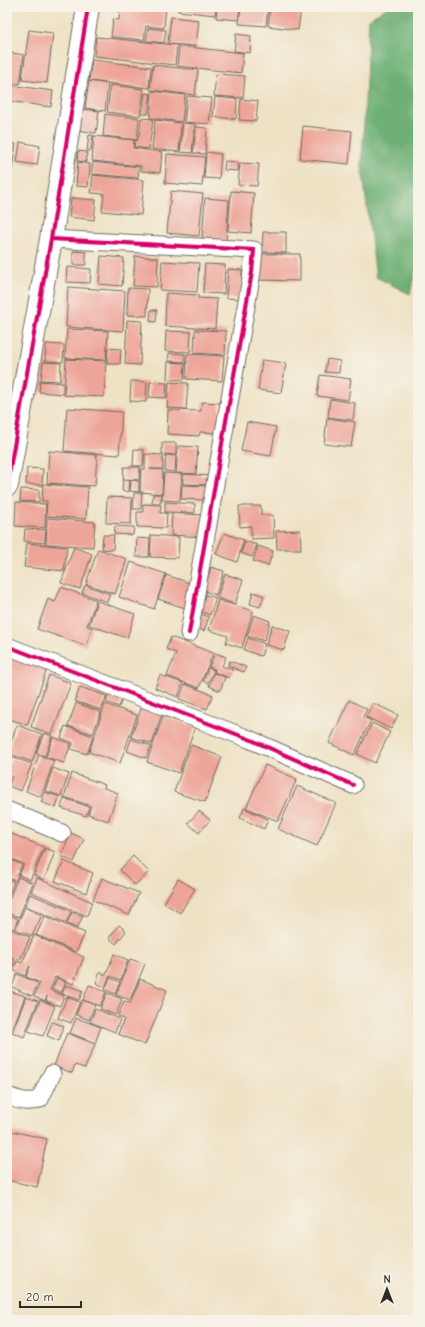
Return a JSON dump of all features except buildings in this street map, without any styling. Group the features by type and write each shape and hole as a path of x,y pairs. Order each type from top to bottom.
{"street":[{"path":"7,485 51,239 88,7"},
{"path":"51,239 254,250 251,280 189,633"},
{"path":"7,646 249,739 353,785"},
{"path":"7,810 62,833"},
{"path":"7,1096 23,1101 33,1102 40,1099 52,1074"}],"green space":[{"path":"388,7 418,7 418,257 410,294 376,277 362,166 369,19"}],"cycle path":[{"path":"7,485 51,239 88,7"},
{"path":"51,239 254,250 252,272 189,633"},
{"path":"7,646 249,739 353,785"}]}
